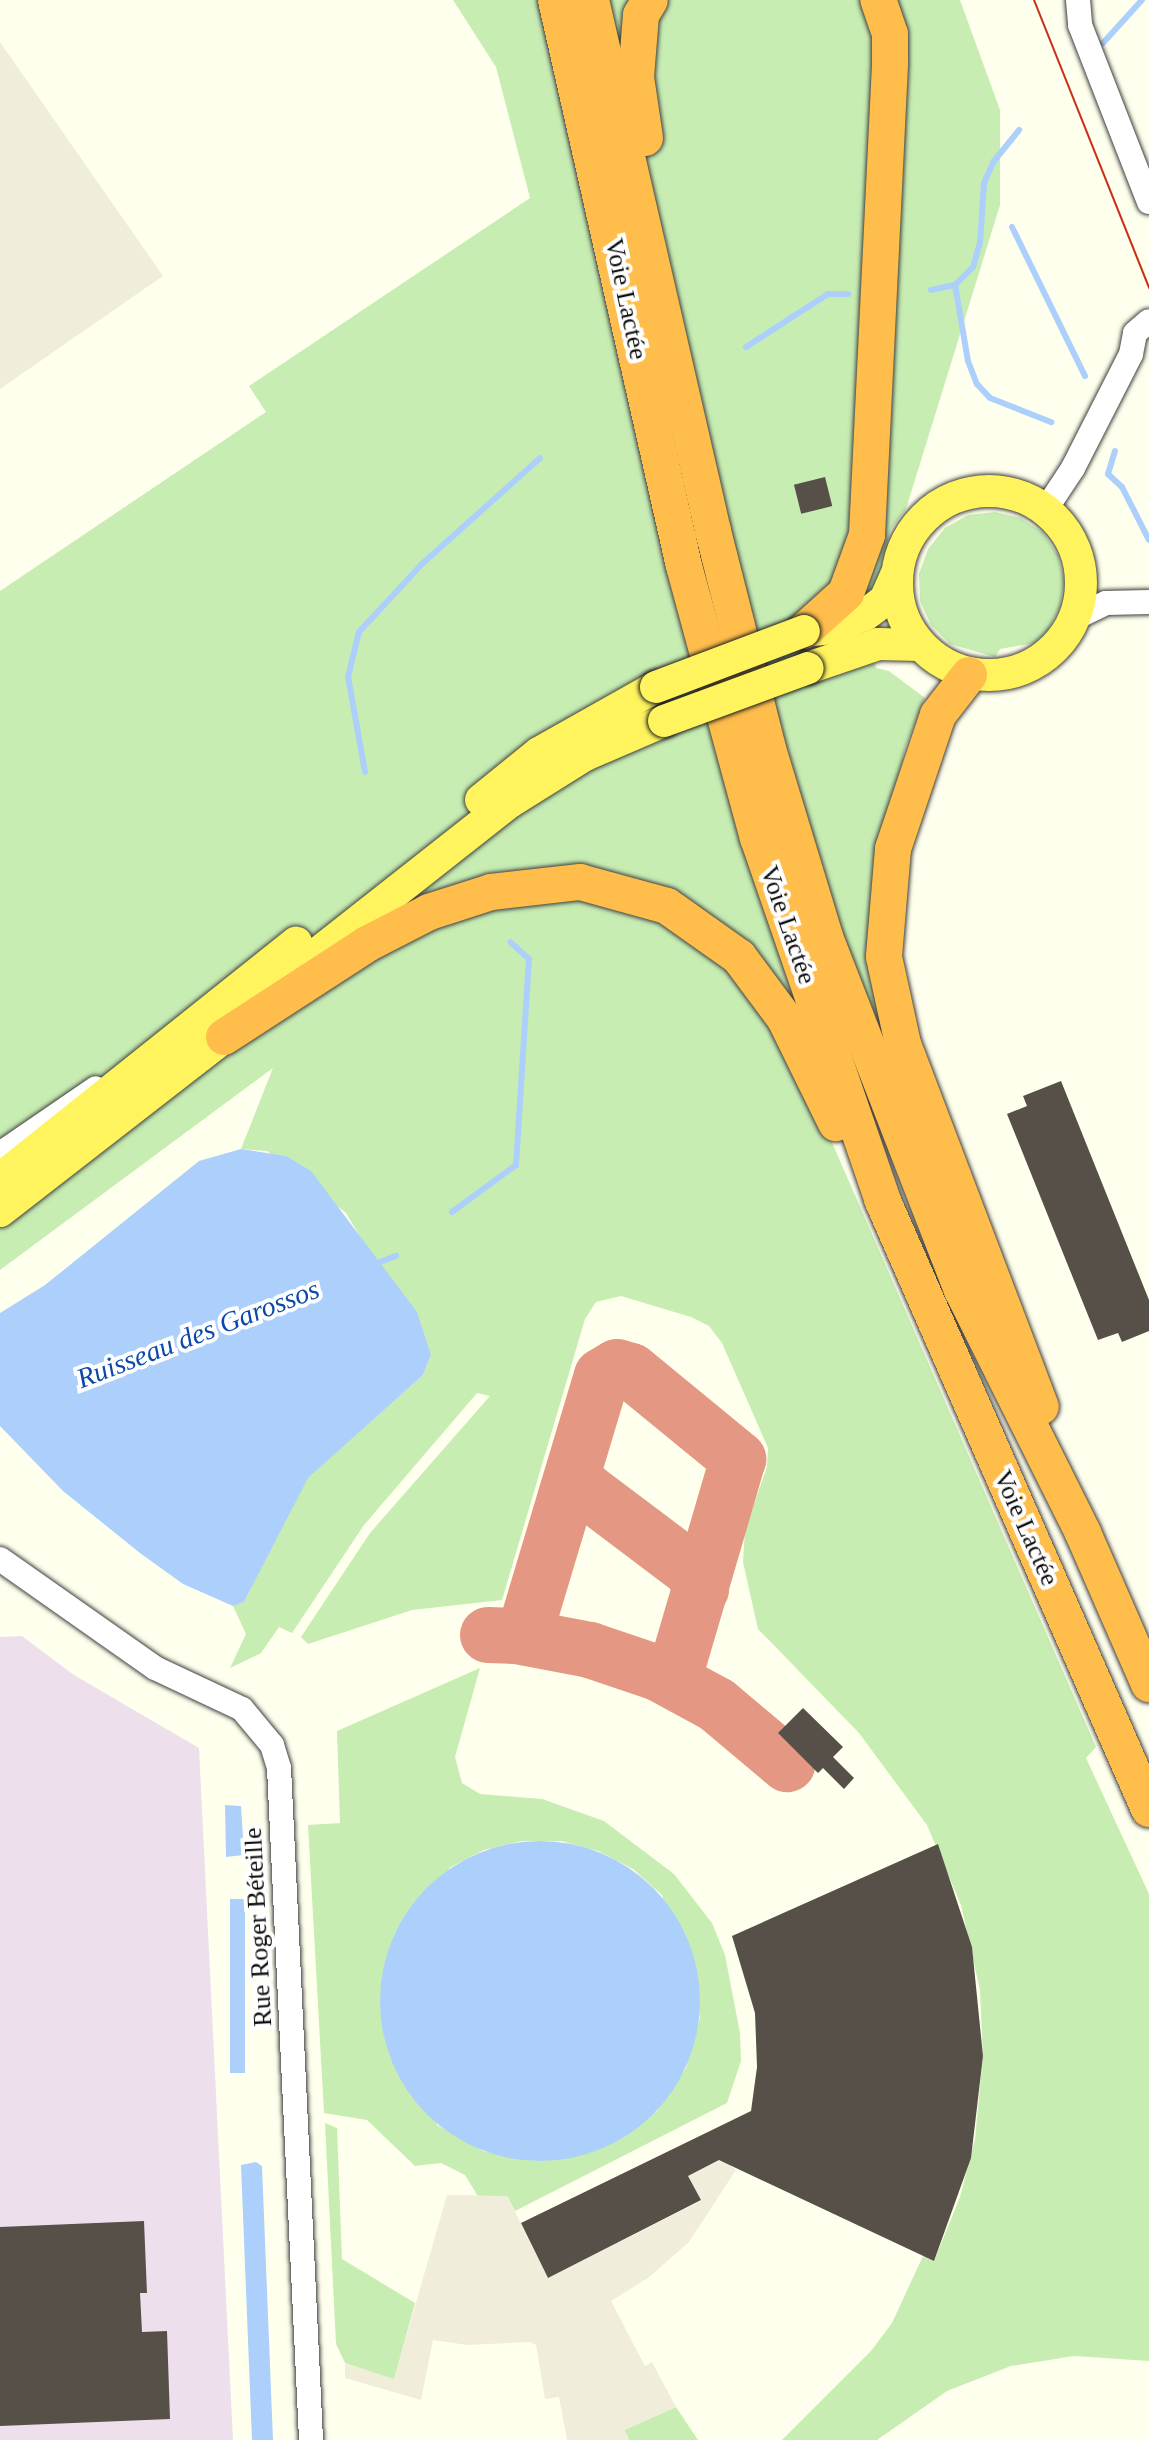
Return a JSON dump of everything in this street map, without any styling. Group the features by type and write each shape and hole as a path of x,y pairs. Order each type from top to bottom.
{"highway":[{"name":"Voie Lactée","path":"556,0 684,566 758,838 882,1199 1149,1809"},
{"name":"Voie Lactée","path":"591,0 768,749 825,937 962,1290 1083,1533 1149,1684"},
{"path":"640,210 653,194 636,77 641,15 650,0"},
{"path":"804,631 846,593 867,535 890,62 890,34 878,0"},
{"path":"969,675 938,715 893,849 884,957 903,1044 1026,1362 1083,1533"},
{"path":"224,1037 367,944 429,912 491,892 580,882 667,906 739,957 785,1019 851,1155 882,1199"}],"main road":[{"path":"0,1179 114,1085 539,753 656,687 804,631 865,615 885,600 908,539 943,503 970,492 1000,491 1046,509 1063,526 1078,558 1082,588 1075,618 1042,659 1019,670 969,675 920,645 901,612 896,575"},
{"path":"0,1211 224,1037 281,982 510,802 585,755 664,721 878,644 920,645"}],"street":[{"path":"1078,0 1080,25 1149,202"},
{"path":"1046,509 1124,367 1135,333 1149,321"},
{"path":"1075,618 1106,603 1149,602"},
{"path":"0,1154 94,1088 114,1085"},
{"name":"Rue Roger Béteille","path":"0,1559 155,1668 242,1709 272,1745 280,1796 311,2440"}],"shaded area":[{"path":"0,42 163,276 0,389"},
{"path":"22,1636 74,1675 199,1748 233,2440 0,2440 0,1637"},
{"path":"734,2153 731,2166 736,2170 689,2242 648,2278 611,2301 645,2366 652,2362 676,2407 624,2430 629,2440 567,2440 559,2397 545,2399 536,2345 530,2342 467,2345 433,2340 421,2400 345,2378 345,2363 394,2379 447,2195 507,2196 548,2278 701,2201 688,2176"}],"green space":[{"path":"453,0 960,0 1000,110 1000,205 906,509 891,529 876,587 856,607 876,668 889,671 925,698 905,748 876,890 893,1047 794,1010 750,957 647,917 708,950 752,991 796,1060 1096,1747 1086,1758 1149,1894 1149,2361 1074,2356 1011,2366 947,2391 877,2440 782,2440 871,2351 892,2323 923,2256 934,2261 960,2197 975,2139 983,2056 980,1990 961,1905 927,1825 859,1733 758,1629 743,1562 745,1529 767,1467 768,1448 722,1343 709,1326 691,1317 621,1296 596,1302 585,1319 502,1600 412,1610 308,1644 301,1637 370,1533 490,1396 477,1393 364,1525 292,1633 279,1627 261,1653 230,1668 246,1634 233,1606 244,1602 307,1478 423,1375 431,1355 346,1213 267,1151 241,1149 273,1068 0,1270 0,591 266,412 249,386 530,198 496,67"},
{"path":"995,512 1021,518 1043,533 1058,555 1064,581 1060,607 1047,631 1034,643 1000,649 995,657 950,644 931,625 920,601 919,574 928,549 945,528 968,515"},
{"path":"480,1668 455,1757 462,1783 480,1794 542,1799 604,1821 674,1874 712,1923 725,1955 740,2033 741,2061 727,2103 515,2211 507,2196 479,2198 465,2175 441,2163 415,2166 367,2120 324,2113 308,1825 340,1823 337,1731","holes":["522,1841 561,1841 598,1851 633,1869 662,1895 700,2017 686,2068 656,2112 536,2161 483,2151 437,2125 449,1868 484,1850"]},
{"path":"325,2123 337,2128 342,2259 415,2303 394,2380 345,2363 336,2344"},
{"path":"676,2407 698,2440 629,2440 624,2430"}],"water":[{"path":"241,1149 286,1156 311,1171 417,1312 431,1355 423,1375 308,1478 244,1602 233,1606 183,1584 140,1553 63,1491 0,1426 0,1313 45,1285 199,1161"},
{"path":"225,1805 241,1806 244,1855 226,1857"},
{"path":"524,1841 556,1841 587,1847 616,1860 642,1877 664,1899 681,1925 694,1954 700,2001 694,2048 681,2077 664,2103 642,2125 616,2142 587,2155 556,2161 524,2161 493,2155 464,2142 438,2125 416,2103 399,2077 386,2048 380,2017 380,1985 386,1954 399,1925 416,1899 438,1877 464,1860 493,1847"},
{"path":"230,1899 245,1899 245,2073 230,2073"},
{"path":"256,2162 262,2166 273,2440 252,2440 241,2165"}],"building":[{"path":"825,477 832,506 801,514 794,485"},
{"path":"1061,1081 1149,1300 1149,1331 1122,1342 1118,1333 1098,1340 1007,1114 1027,1106 1023,1096"},
{"path":"803,1708 843,1747 833,1757 854,1778 844,1789 823,1768 818,1773 778,1733"},
{"path":"938,1844 972,1947 983,2056 971,2158 934,2261 719,2160 688,2176 701,2200 548,2278 521,2223 751,2111 757,2067 755,2013 732,1936"},
{"path":"144,2221 147,2293 140,2293 142,2332 167,2331 170,2419 0,2426 0,2227"}],"waterway":[{"name":"Ruisseau des Garossos","path":"1103,43 1142,0"},
{"name":"Ruisseau des Garossos","path":"931,290 955,285 973,267 980,243 984,183 994,161 1019,130"},
{"path":"1012,227 1085,376"},
{"path":"955,285 968,361 977,384 990,398 1051,422"},
{"name":"Ruisseau des Garossos","path":"746,347 828,294 848,294"},
{"path":"1115,451 1108,474 1122,487 1149,540"},
{"name":"Ruisseau des Garossos","path":"365,772 348,677 359,632 423,563 540,458"},
{"name":"Ruisseau des Garossos","path":"452,1212 516,1165 529,959 510,942"},
{"name":"Ruisseau des Garossos","path":"372,1265 396,1256"}],"taxiway":[{"path":"488,1635 516,1636 526,1629 602,1376 617,1367 631,1371 738,1459 678,1664 658,1673 590,1650 516,1636"},
{"path":"566,1496 573,1489 587,1491 693,1571 701,1589"},
{"path":"658,1673 717,1705 787,1764"}],"tram line":[{"path":"1034,0 1149,288"}]}
